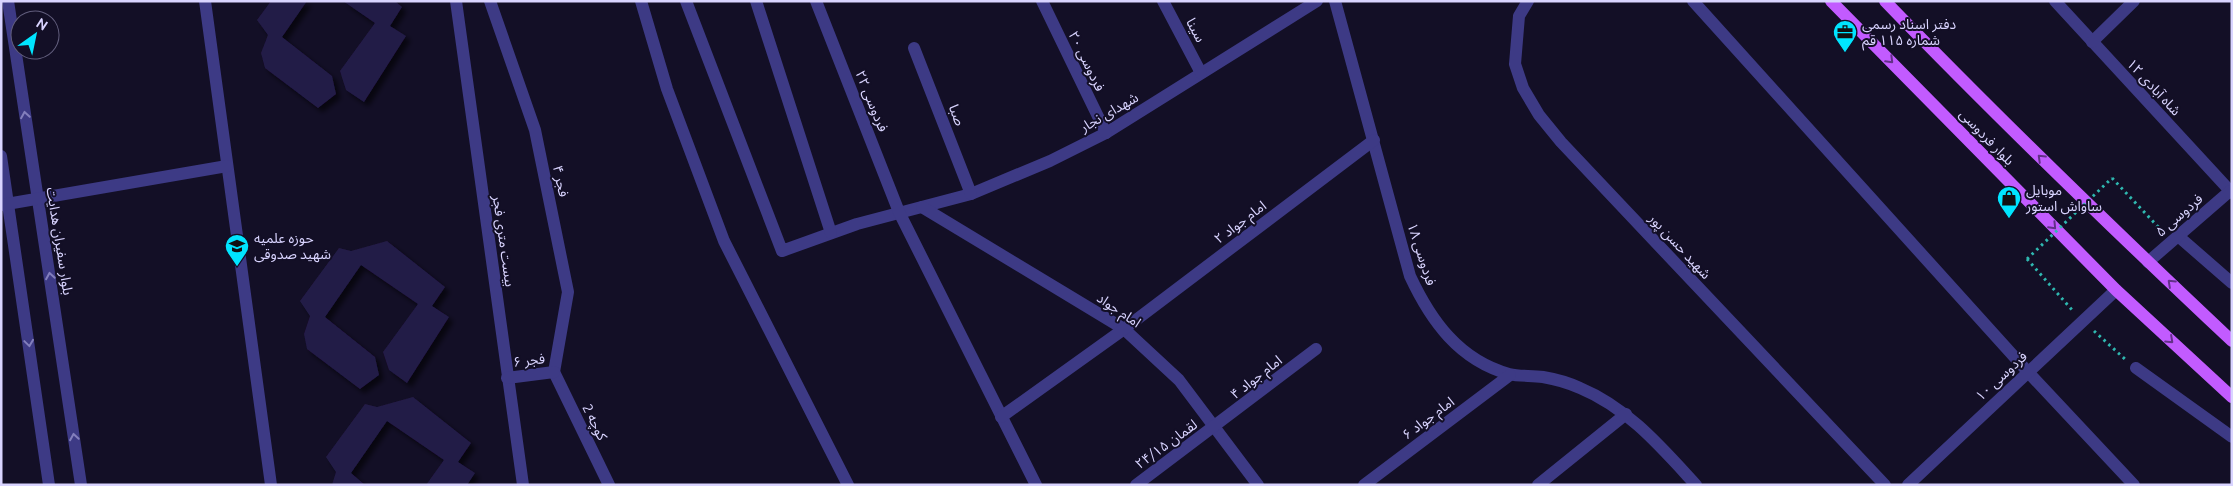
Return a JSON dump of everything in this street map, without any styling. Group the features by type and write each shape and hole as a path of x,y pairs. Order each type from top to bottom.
{"main road":[{"name":"بلوار فردوسی","path":"1831,1 2116,290 2232,397"},
{"name":"بلوار فردوسی","path":"1885,1 1958,76 2148,262 2232,340"}],"street":[{"name":"بلوار سفیران هدایت","path":"8,1 81,485"},
{"path":"205,1 271,485"},
{"name":"بیست متری فجر","path":"456,1 523,485"},
{"name":"فجر ۴","path":"490,1 535,130 568,292 554,372"},
{"path":"641,1 667,89 724,241 848,485"},
{"name":"شهدای نجار","path":"686,1 782,251 899,212 971,194 1050,161 1106,133 1317,1"},
{"path":"756,1 831,234"},
{"name":"فردوسی ۲۲","path":"816,1 899,212 1036,485"},
{"name":"فردوسی ۲۰","path":"1042,1 1106,133"},
{"name":"سینا","path":"1163,1 1201,73"},
{"name":"فردوسی ۱۸","path":"1335,1 1410,276 1422,302 1438,326 1458,347 1477,361 1510,375 1543,377 1580,388 1626,414 1696,485"},
{"name":"شهید حسن پور","path":"1528,1 1519,16 1515,64 1523,88 1539,115 1561,142 1885,485"},
{"path":"1693,1 2028,372 2134,485"},
{"name":"شاه آبادی ۱۲","path":"2055,1 2231,192"},
{"path":"2092,42 2134,1"},
{"name":"صبا","path":"914,48 971,194"},
{"name":"امام جواد ۲","path":"1001,416 1124,329 1374,140"},
{"path":"1,156 5,204 49,485"},
{"path":"5,204 227,166"},
{"name":"فردوسی ۵","path":"2148,262 2231,192"},
{"name":"امام جواد","path":"922,207 1124,329 1179,380 1258,485"},
{"path":"2175,239 2232,283"},
{"name":"فردوسی ۱۰","path":"1908,485 2116,290"},
{"name":"امام جواد ۴","path":"1214,428 1316,349"},
{"path":"2136,368 2232,437"},
{"name":"فجر ۶","path":"507,378 554,372"},
{"name":"کوچه 2","path":"554,372 609,485"},
{"name":"امام جواد ۶","path":"1364,485 1510,375"},
{"path":"1538,485 1626,414"},
{"name":"لقمان ۲۴/۱۵","path":"1136,485 1214,428"}],"path":[{"path":"2136,368 2082,321 2027,259 2112,178 2175,239"}],"building":[{"path":"271,1 307,1 282,37 332,76 336,94 318,108 265,68 261,53 268,35 257,20"},
{"path":"343,1 395,1 402,7 390,26 406,36 364,102 346,90 340,71 375,23"},
{"path":"387,241 445,287 432,306 449,317 407,383 389,370 383,352 418,304 361,265 325,317 375,357 379,375 360,389 307,349 304,334 310,316 300,301 339,248 351,251"},
{"path":"413,397 471,443 458,462 475,473 467,485 426,485 444,460 387,421 351,473 365,485 332,485 336,472 326,457 365,404 377,407"}],"place":[{"name":"دفتر اسناد رسمی شماره ۱۱۵ قم","path":"1845,53"},
{"name":"موبایل ساواش استور","path":"2009,219"},
{"name":"حوزه علمیه شهید صدوقی","path":"237,267"}]}
